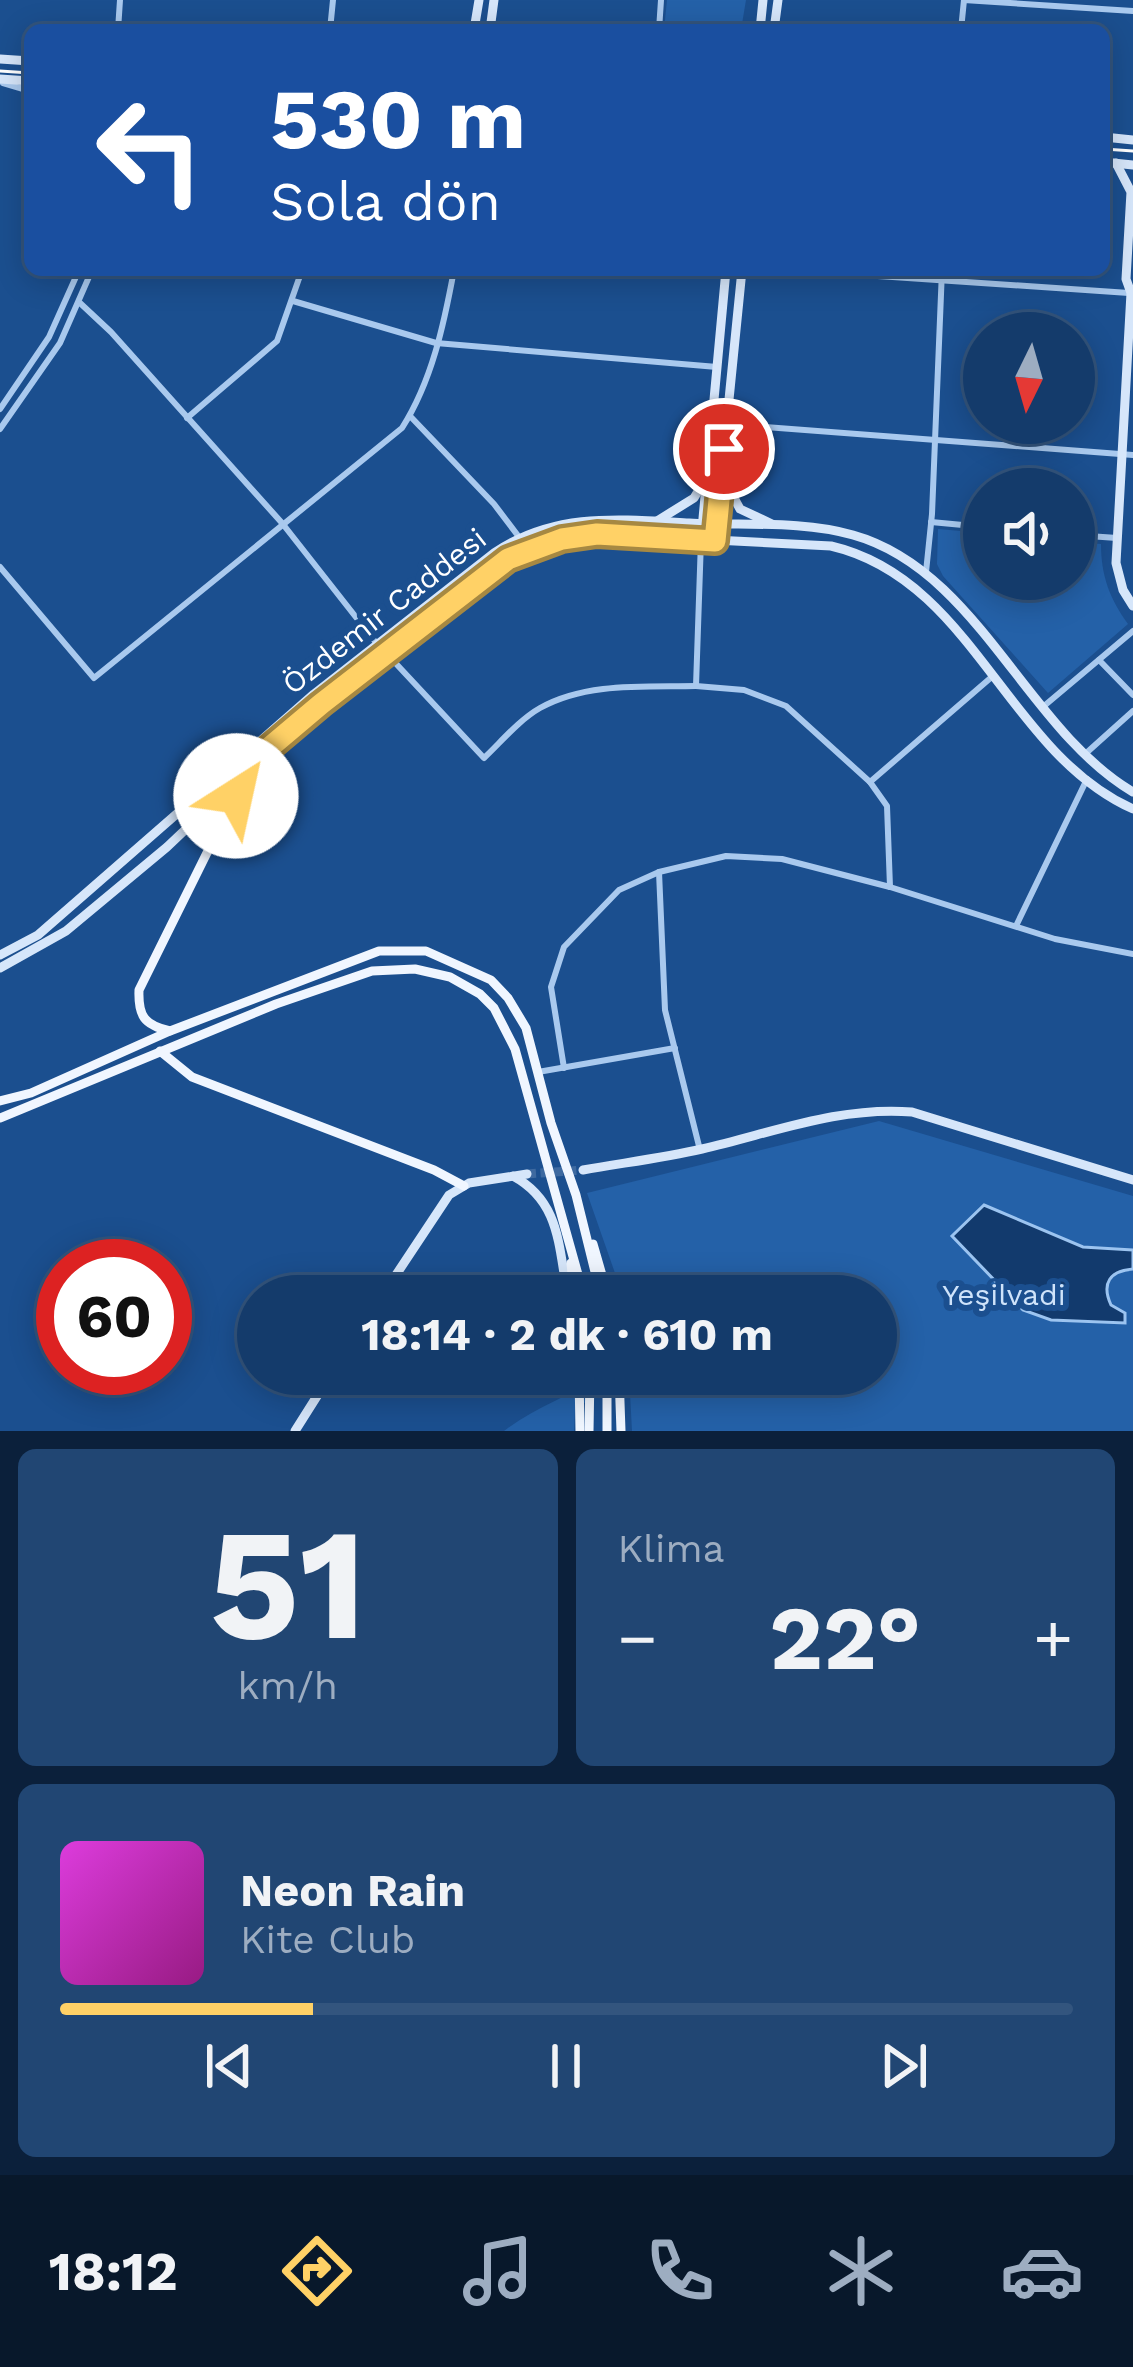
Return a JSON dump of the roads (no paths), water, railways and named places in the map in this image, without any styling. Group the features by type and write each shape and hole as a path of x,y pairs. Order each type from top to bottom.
{"main road":[{"path":"1110,163 1133,165"},
{"path":"1117,164 1131,192 1126,279 1133,292 1117,538 1119,577 1133,606"},
{"path":"701,540 725,276"},
{"path":"715,541 741,276"},
{"path":"722,474 740,509 777,526"},
{"path":"656,521 694,498 706,479"},
{"name":"Özdemir Caddesi","path":"0,955 38,934 376,644 519,537 570,522 656,521 833,530 895,552 926,574 1084,755 1133,792"},
{"name":"Özdemir Caddesi","path":"0,968 66,931 167,847 250,764 508,559 531,548 597,534 831,546 887,567 931,601 1060,755 1133,809"},
{"path":"170,1031 149,1027 138,1010 139,990 250,764"},
{"path":"0,1102 379,951 426,951 491,980 526,1028 602,1275"},
{"path":"0,1118 372,971 415,969 450,977 481,994 515,1049 579,1275"},
{"path":"160,1051 192,1077 434,1170 464,1186"},
{"path":"583,1170 700,1150 818,1119 894,1110 1133,1180"},
{"path":"396,1275 449,1195 464,1186 527,1174"},
{"path":"513,1177 539,1194 551,1213 566,1275"},
{"path":"569,1233 570,1275"},
{"path":"296,1431 318,1395"},
{"path":"581,1395 585,1431"},
{"path":"585,1431 588,1395"},
{"path":"607,1395 607,1431"},
{"path":"620,1395 621,1431"}],"street":[{"path":"964,0 1133,11"},
{"path":"0,409 49,337 76,276"},
{"path":"0,429 48,363 90,276"},
{"path":"188,418 277,340 300,276"},
{"path":"0,567 94,678 403,428 421,398 453,276"},
{"path":"872,276 1133,292"},
{"path":"926,574 942,276"},
{"path":"293,301 436,343 717,367"},
{"path":"80,303 282,523 376,644"},
{"path":"410,416 519,537"},
{"path":"726,424 1133,455"},
{"path":"931,523 963,525"},
{"path":"1095,537 1117,538"},
{"path":"696,686 701,540"},
{"path":"1043,706 1133,632"},
{"path":"387,654 484,758 537,710 588,692 696,686 745,690 786,706 870,782 887,806 890,887"},
{"path":"1099,660 1133,695"},
{"path":"870,782 994,675"},
{"path":"1084,755 1133,711"},
{"path":"1016,926 1087,779"},
{"path":"564,1068 551,987 564,947 619,890 659,872 726,856 782,859 1133,954"},
{"path":"659,872 665,1010 700,1150"},
{"path":"538,1072 675,1048"}],"tunnel":[{"path":"527,1174 583,1170"}],"tram line":[{"path":"0,71 24,73"},
{"path":"1110,149 1133,151"}],"park label":[{"name":"Yeşilvadi","path":"1004,1294"}]}
